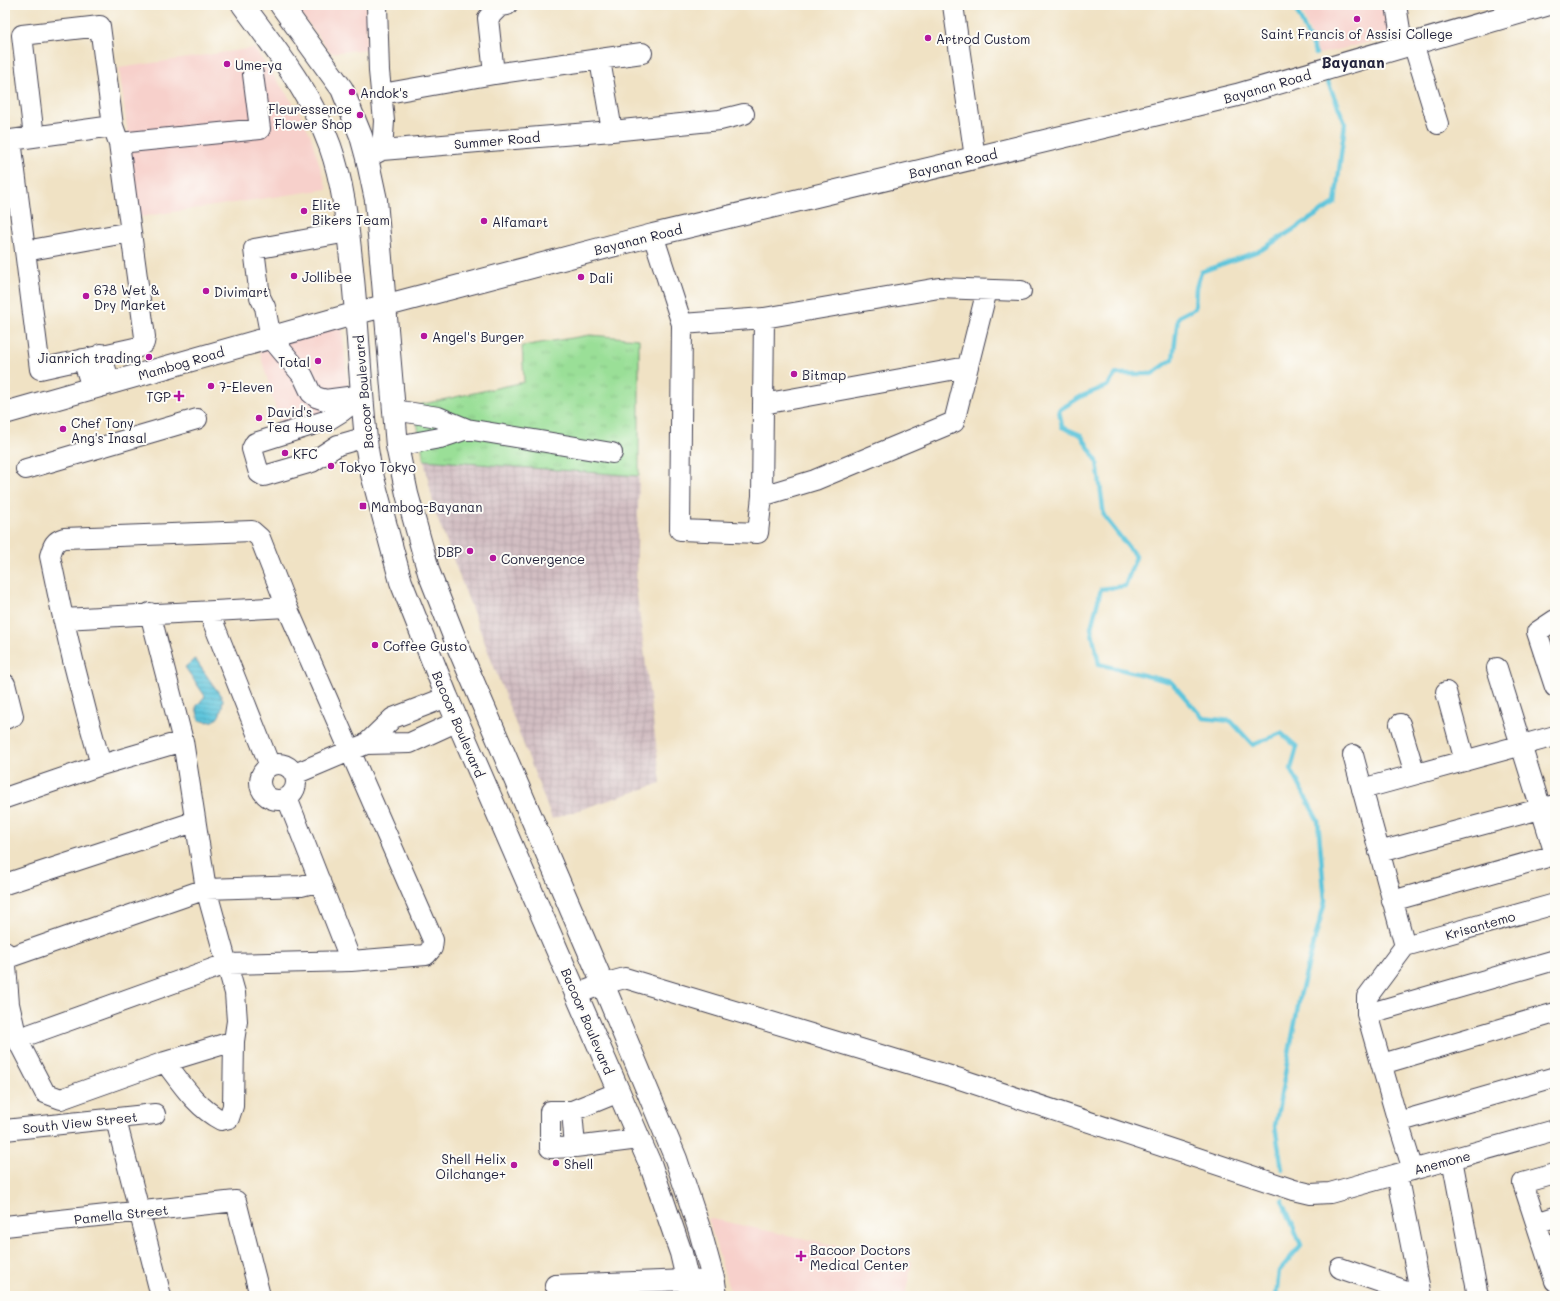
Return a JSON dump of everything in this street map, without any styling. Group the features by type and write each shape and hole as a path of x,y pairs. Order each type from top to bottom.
{"main road":[{"name":"Bacoor Boulevard","path":"243,5 291,69 318,118 336,165 348,232 357,313 366,437 370,467 401,582 447,698 577,994 661,1192 690,1288"},
{"path":"281,5 342,89 361,136 375,154 376,200 397,446 414,519 429,573 440,604 676,1159 700,1231 715,1289"},
{"name":"Bayanan Road","path":"357,313 653,235 1237,95 1546,5"},
{"name":"Mambog Road","path":"5,413 357,313"}],"street":[{"path":"375,154 384,121 379,70 377,5"},
{"path":"494,74 488,18 500,6 507,5"},
{"path":"953,5 975,158"},
{"path":"1396,5 1400,30 1409,44 1438,124"},
{"path":"34,137 22,35 100,26 116,134 131,232 145,337 144,343 139,347 92,356 40,369 11,140 34,137 116,134 260,129 253,74"},
{"path":"382,94 494,74 642,53"},
{"path":"600,60 612,131"},
{"name":"Summer Road","path":"375,154 720,120 744,114"},
{"path":"25,250 131,232"},
{"path":"348,232 254,249 260,297 265,307 271,338 303,376 311,393 316,397 325,400 363,395"},
{"path":"653,235 682,324 680,530 758,533 762,496 764,318"},
{"path":"682,324 764,318 939,288 1021,291"},
{"path":"762,496 815,480 954,422 987,290"},
{"path":"92,356 101,386"},
{"path":"763,404 967,367"},
{"path":"363,395 328,420 255,443 252,448 260,473 264,476 312,462 338,445 366,437"},
{"path":"394,410 438,417 467,429 612,453"},
{"path":"26,469 197,419"},
{"path":"397,446 440,438 467,429"},
{"path":"17,1039 226,964 351,961 426,956 432,948 433,940 357,747 287,607 260,538 252,531 64,538 57,540 53,546 50,556 62,618 101,764"},
{"path":"62,618 287,607"},
{"path":"209,612 270,766"},
{"path":"150,613 183,741 194,822 206,889 235,993 237,1021 234,1041 232,1106 229,1118 221,1120 211,1115 186,1090 165,1062"},
{"path":"1555,620 1538,632 1555,686"},
{"path":"1392,901 1555,855 1548,807 1520,746 1496,668"},
{"path":"5,684 13,716 5,719"},
{"path":"1446,692 1465,761"},
{"path":"295,774 357,747 394,718 447,698"},
{"path":"357,747 410,743 458,721"},
{"path":"1400,724 1415,774"},
{"path":"1362,789 1555,736"},
{"path":"5,798 101,764 183,741"},
{"path":"1340,1268 1421,1296 1398,1122 1367,1014 1368,996 1405,946 1353,755"},
{"path":"276,764 287,766 295,774 296,785 291,795 287,798 275,800 265,795 262,790 260,779 262,774 270,766 276,764"},
{"path":"287,798 351,961"},
{"path":"1379,852 1548,807"},
{"path":"5,884 194,822"},
{"path":"234,1041 165,1062 61,1099 45,1093 17,1039 9,1004 6,955 206,889 301,886 320,881"},
{"name":"Krisantemo","path":"1405,946 1555,904"},
{"path":"1367,1014 1555,960"},
{"name":"Anemone","path":"577,994 602,984 625,978 957,1078 1294,1190 1311,1194 1330,1193 1555,1130"},
{"path":"1382,1064 1555,1013"},
{"path":"1398,1122 1555,1077"},
{"path":"619,1092 572,1111 575,1147 639,1139"},
{"name":"South View Street","path":"5,1130 116,1120 155,1114"},
{"path":"116,1120 161,1296"},
{"path":"1452,1159 1478,1296"},
{"path":"1555,1174 1523,1183 1536,1223 1552,1259 1555,1281"},
{"name":"Pamella Street","path":"5,1226 236,1201 260,1296"},
{"path":"1536,1223 1555,1217"},
{"path":"555,1285 715,1289"}],"shaded area":[{"path":"294,5 366,5 367,49 331,53"},
{"name":"Saint Francis of Assisi College","path":"1299,5 1406,5 1411,33 1319,54"},
{"path":"254,48 300,113 310,134 327,189 139,217 119,68"},
{"path":"342,326 349,400 320,417 281,427 259,350"},
{"path":"424,460 639,476 636,587 661,783 552,819 435,512"},
{"name":"Bacoor Doctors Medical Center","path":"708,1218 912,1262 905,1296 731,1296"}],"green space":[{"path":"590,335 639,339 639,476 424,460 414,406 524,382 522,346"}],"water":[{"path":"195,659 223,699 220,715 210,722 199,720 196,707 205,696 185,667"}],"waterway":[{"path":"1294,5 1316,54"},
{"path":"1282,1169 1275,1126 1300,996 1325,901 1318,821 1291,769 1297,747 1281,733 1253,745 1231,721 1203,718 1171,682 1099,664 1091,628 1101,589 1125,586 1136,557 1104,516 1097,461 1081,435 1062,427 1059,410 1082,396 1107,386 1116,374 1152,374 1173,359 1178,317 1195,308 1196,288 1201,272 1261,250 1335,203 1345,123 1325,75"},
{"path":"1276,1296 1279,1271 1301,1245 1282,1200"}],"place":[{"name":"Saint Francis of Assisi College","path":"1357,19"},
{"name":"Artrod Custom","path":"928,38"},
{"name":"Ume-ya","path":"227,64"},
{"name":"Andok's","path":"352,92"},
{"name":"Fleuressence Flower Shop","path":"360,115"},
{"name":"Elite Bikers Team","path":"304,211"},
{"name":"Alfamart","path":"484,221"},
{"name":"Jollibee","path":"294,276"},
{"name":"Dali","path":"581,277"},
{"name":"Divimart","path":"206,291"},
{"name":"678 Wet & Dry Market","path":"86,296"},
{"name":"Angel's Burger","path":"424,336"},
{"name":"Jianrich trading","path":"149,357"},
{"name":"Total","path":"318,361"},
{"name":"Bitmap","path":"794,374"},
{"name":"7-Eleven","path":"211,386"},
{"name":"TGP","path":"179,396"},
{"name":"David's Tea House","path":"259,418"},
{"name":"Chef Tony Ang's Inasal","path":"63,429"},
{"name":"KFC","path":"285,453"},
{"name":"Tokyo Tokyo","path":"331,466"},
{"name":"Mambog-Bayanan","path":"363,506"},
{"name":"DBP","path":"470,551"},
{"name":"Convergence","path":"493,558"},
{"name":"Coffee Gusto","path":"375,645"},
{"name":"Shell","path":"556,1163"},
{"name":"Shell Helix Oilchange+","path":"514,1165"},
{"name":"Bacoor Doctors Medical Center","path":"801,1256"}],"district":[{"name":"Bayanan","path":"1353,62"}]}
